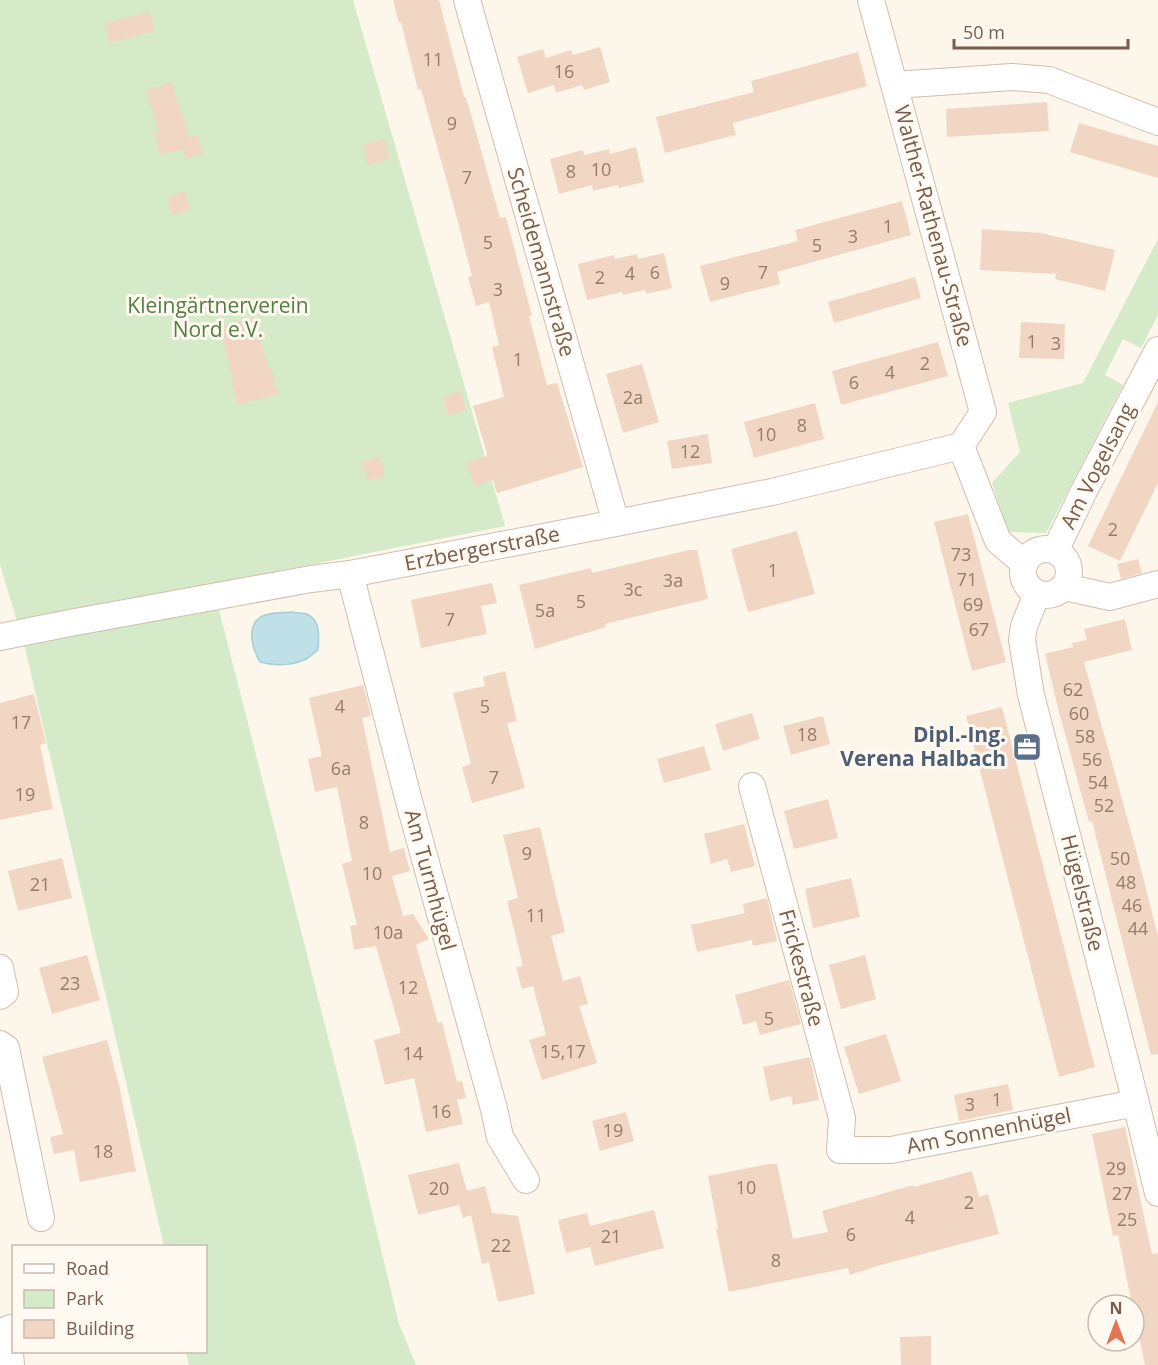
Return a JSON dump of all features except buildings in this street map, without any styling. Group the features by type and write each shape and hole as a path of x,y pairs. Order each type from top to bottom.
{"street":[{"name":"Scheidemannstraße","path":"467,0 616,524"},
{"name":"Walther-Rathenau-Straße","path":"872,0 983,412 962,446"},
{"path":"895,85 1012,77 1048,80 1158,122"},
{"name":"Am Vogelsang","path":"1055,551 1158,350"},
{"name":"Erzbergerstraße","path":"0,637 616,524 772,492 962,446"},
{"path":"962,446 998,540 1024,563"},
{"path":"1041,549 1055,551 1061,554 1069,566 1068,580 1065,587 1055,594 1043,596 1037,594 1026,585 1023,578 1024,563 1034,552 1041,549"},
{"name":"Am Turmhügel","path":"350,574 500,1137 526,1180"},
{"path":"1065,587 1110,597 1158,584"},
{"name":"Hügelstraße","path":"1037,594 1024,626 1022,640 1030,695 1158,1193"},
{"name":"Frickestraße","path":"752,786 842,1118 840,1150"},
{"path":"0,968 5,992 0,996"},
{"path":"0,1044 6,1048 41,1218"},
{"name":"Am Sonnenhügel","path":"840,1150 891,1150 1136,1103"},
{"path":"11,1365 9,1329 12,1328"}],"green space":[{"name":"Kleingärtnerverein Nord e.V.","path":"0,0 353,0 505,526 84,610 218,606 399,1324 416,1365 189,1365 186,1353 207,1353 207,1245 164,1245 24,644 0,565"},
{"path":"1158,239 1158,315 1141,348 1123,339 1105,375 1123,385 1046,533 1008,532 992,483 1020,452 1008,403 1083,383"}],"water":[{"path":"292,612 307,614 315,621 318,629 318,650 308,658 295,663 277,665 260,662 252,640 255,623 266,615"}],"place":[{"name":"Dipl.-Ing. Verena Halbach","path":"1027,747"}]}
